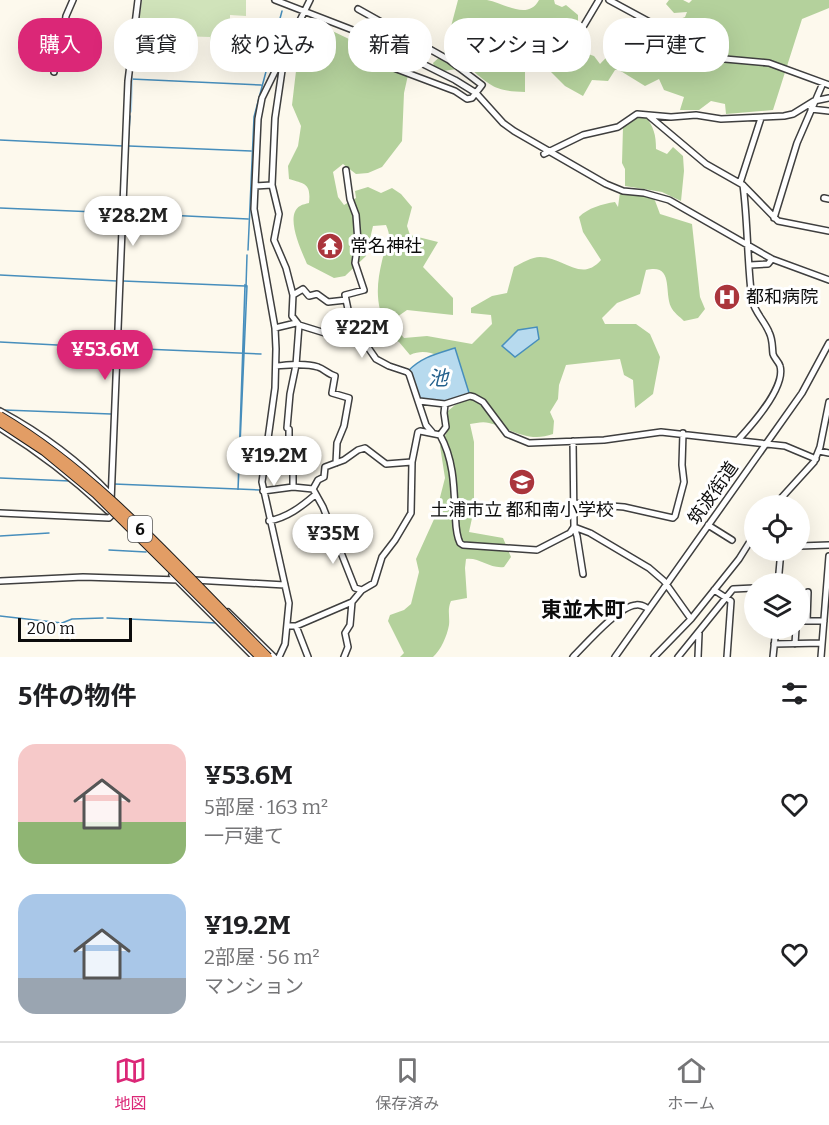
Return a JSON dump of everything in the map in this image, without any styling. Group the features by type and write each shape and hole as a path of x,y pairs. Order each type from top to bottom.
{"highway":[{"name":"6","path":"0,416 46,446 115,504 268,657"},
{"name":"6","path":"0,422 44,451 96,494 260,657"}],"street":[{"path":"66,18 73,0"},
{"path":"112,515 128,81 138,0"},
{"path":"274,0 306,10 363,34 456,80 476,93 503,123 547,153 614,187 669,200 772,259 829,280"},
{"path":"302,18 310,0"},
{"path":"589,18 600,0"},
{"path":"609,0 705,52 725,59 769,63 826,84 814,101 797,143 774,218"},
{"path":"358,9 450,60 480,83 481,88 467,99 455,91 405,72"},
{"path":"275,72 262,98 258,119 254,209 275,328 276,366 263,491 289,603 285,644 279,657"},
{"path":"282,72 275,118 272,185 279,214 274,240 286,268 293,295 292,316 297,324 296,365 290,394 287,429 289,429 289,463 293,473 293,487"},
{"path":"547,153 582,135 618,127 634,114 671,117 696,115 713,119 761,118 793,114 814,101 829,98"},
{"path":"811,110 829,111"},
{"path":"648,115 706,164 741,184 774,218 787,223 829,231"},
{"path":"738,440 765,406 778,382 780,373 780,366 773,355 770,333 752,302 749,247 741,184 761,118"},
{"path":"330,333 336,323 347,319 349,315 345,295 364,290 355,262 358,242 357,215 350,199 346,170"},
{"path":"255,186 272,185"},
{"path":"750,265 768,264 772,259"},
{"path":"293,295 303,289 309,296 317,294 328,302 346,300"},
{"path":"275,328 297,324 330,333 367,346 376,359 388,366 407,372 426,425 432,432"},
{"name":"筑波街道","path":"615,657 807,385 829,345"},
{"path":"276,366 319,367 327,374 335,376 332,393 349,398 344,426 337,443 336,463"},
{"path":"419,401 445,404 470,396 474,397 483,402 507,434 529,443 604,440 661,432 683,433 784,446 816,459"},
{"path":"440,435 446,427 445,404"},
{"path":"784,495 816,459 829,406"},
{"path":"0,411 27,425 55,444 111,495 274,657"},
{"path":"0,429 20,440 73,479 254,657"},
{"path":"288,626 296,626 352,602 362,590 374,583 382,557 411,513 412,462 418,432 432,432 440,435 448,451 454,479 460,543 537,550 570,533 574,527"},
{"path":"573,503 624,507 673,518 684,482 683,433"},
{"path":"573,441 574,527 578,536 584,574"},
{"path":"269,521 279,519 299,509 314,492 318,480 324,477 325,467 344,460 358,450 365,448 386,464 412,462"},
{"path":"819,451 829,453"},
{"path":"263,491 293,487 314,492 323,507 355,588 362,590"},
{"path":"0,513 109,518 112,515"},
{"path":"708,525 732,540"},
{"path":"574,527 590,532 614,549 640,561 666,585 691,619"},
{"path":"810,546 829,545"},
{"path":"654,657 691,619 744,550"},
{"path":"829,556 821,657 829,656"},
{"path":"0,581 83,578 197,580 285,585"},
{"path":"678,657 725,598 734,589 744,588"},
{"path":"714,590 731,601 727,657"},
{"path":"344,657 348,647 345,633 350,625 352,602"},
{"path":"573,657 608,621 631,606 638,604 649,609"},
{"path":"810,621 824,621"},
{"path":"296,626 308,657"},
{"path":"698,657 700,632"},
{"path":"773,657 775,639"},
{"path":"795,639 795,644"},
{"path":"774,644 822,643"}],"green space":[{"path":"142,0 246,0 246,16 230,15 230,18 210,18 210,37 198,37 198,18 140,18"},
{"path":"458,0 487,0 522,10 529,9 539,0 554,0 555,4 562,7 566,5 578,15 578,18 453,18"},
{"path":"669,0 683,0 689,3 692,0 829,0 829,8 802,19 773,110 726,114 725,104 711,101 699,110 680,110 684,97 664,90 659,79 645,86 622,72 729,72 729,18 682,18 687,12 674,13 666,4"},
{"path":"336,33 348,39 348,72 399,72 408,75 404,93 402,141 382,167 368,173 356,174 343,164 333,172 338,197 344,205 356,198 355,191 368,187 381,193 392,188 401,194 412,207 407,226 410,235 438,242 423,267 453,298 453,315 407,310 397,317 396,329 404,338 427,336 472,344 492,324 491,315 471,313 471,308 492,296 507,293 514,267 540,257 579,269 594,266 601,260 583,232 579,217 605,204 615,202 618,207 620,192 654,198 660,214 692,224 700,297 705,309 698,318 684,321 673,311 664,274 655,269 646,270 640,294 617,303 602,318 605,324 636,324 650,334 660,357 653,394 635,408 633,380 624,375 620,359 566,365 559,385 558,399 550,412 554,421 553,434 536,437 520,434 487,422 470,424 474,442 474,509 469,532 503,538 511,557 504,567 466,559 467,598 451,601 447,634 433,657 400,657 404,653 388,621 390,615 404,610 411,604 419,572 416,559 435,517 445,478 440,446 447,432 448,411 455,405 468,400 455,362 427,352 410,355 399,342 376,332 375,318 380,310 379,279 383,256 389,240 386,225 373,226 366,256 345,276 334,278 307,264 296,234 294,217 300,206 309,203 309,192 303,184 289,179 288,166 298,146 301,126 292,105 296,72 336,72"},
{"path":"444,53 444,71 436,72 433,63"},
{"path":"591,55 600,64 603,61 603,72 614,72 608,81 592,80 583,96 565,86 551,72 591,72"},
{"path":"475,72 525,72 525,92 508,91 491,85"},
{"path":"637,116 645,116 651,124 656,149 667,154 673,147 683,156 681,201 662,192 625,186 625,169 622,163 623,127"}],"water":[{"path":"245,285 247,286 238,490"},
{"path":"537,327 539,339 515,357 502,346 518,330"},
{"name":"池","path":"455,348 470,396 445,403 420,400 408,371 424,359"}],"waterway":[{"path":"248,250 254,117 282,11"},
{"path":"130,111 131,78"},
{"path":"131,79 261,85"},
{"path":"127,160 130,116"},
{"path":"0,140 123,146"},
{"path":"129,146 251,151"},
{"path":"0,208 120,213"},
{"path":"126,213 248,219"},
{"path":"246,287 247,255"},
{"path":"0,275 117,281"},
{"path":"123,281 245,286"},
{"path":"0,342 114,348"},
{"path":"120,348 261,354"},
{"path":"4,410 111,414"},
{"path":"0,478 70,481"},
{"path":"114,484 260,490"},
{"path":"0,536 49,533"},
{"path":"109,550 146,552"},
{"path":"0,616 62,623 72,619 103,618"},
{"path":"107,618 217,623"}],"place":[{"name":"常名神社","path":"330,246"},
{"name":"都和病院","path":"727,297"},
{"name":"土浦市立 都和南小学校","path":"522,482"}],"district":[{"name":"東並木町","path":"583,610"}]}
